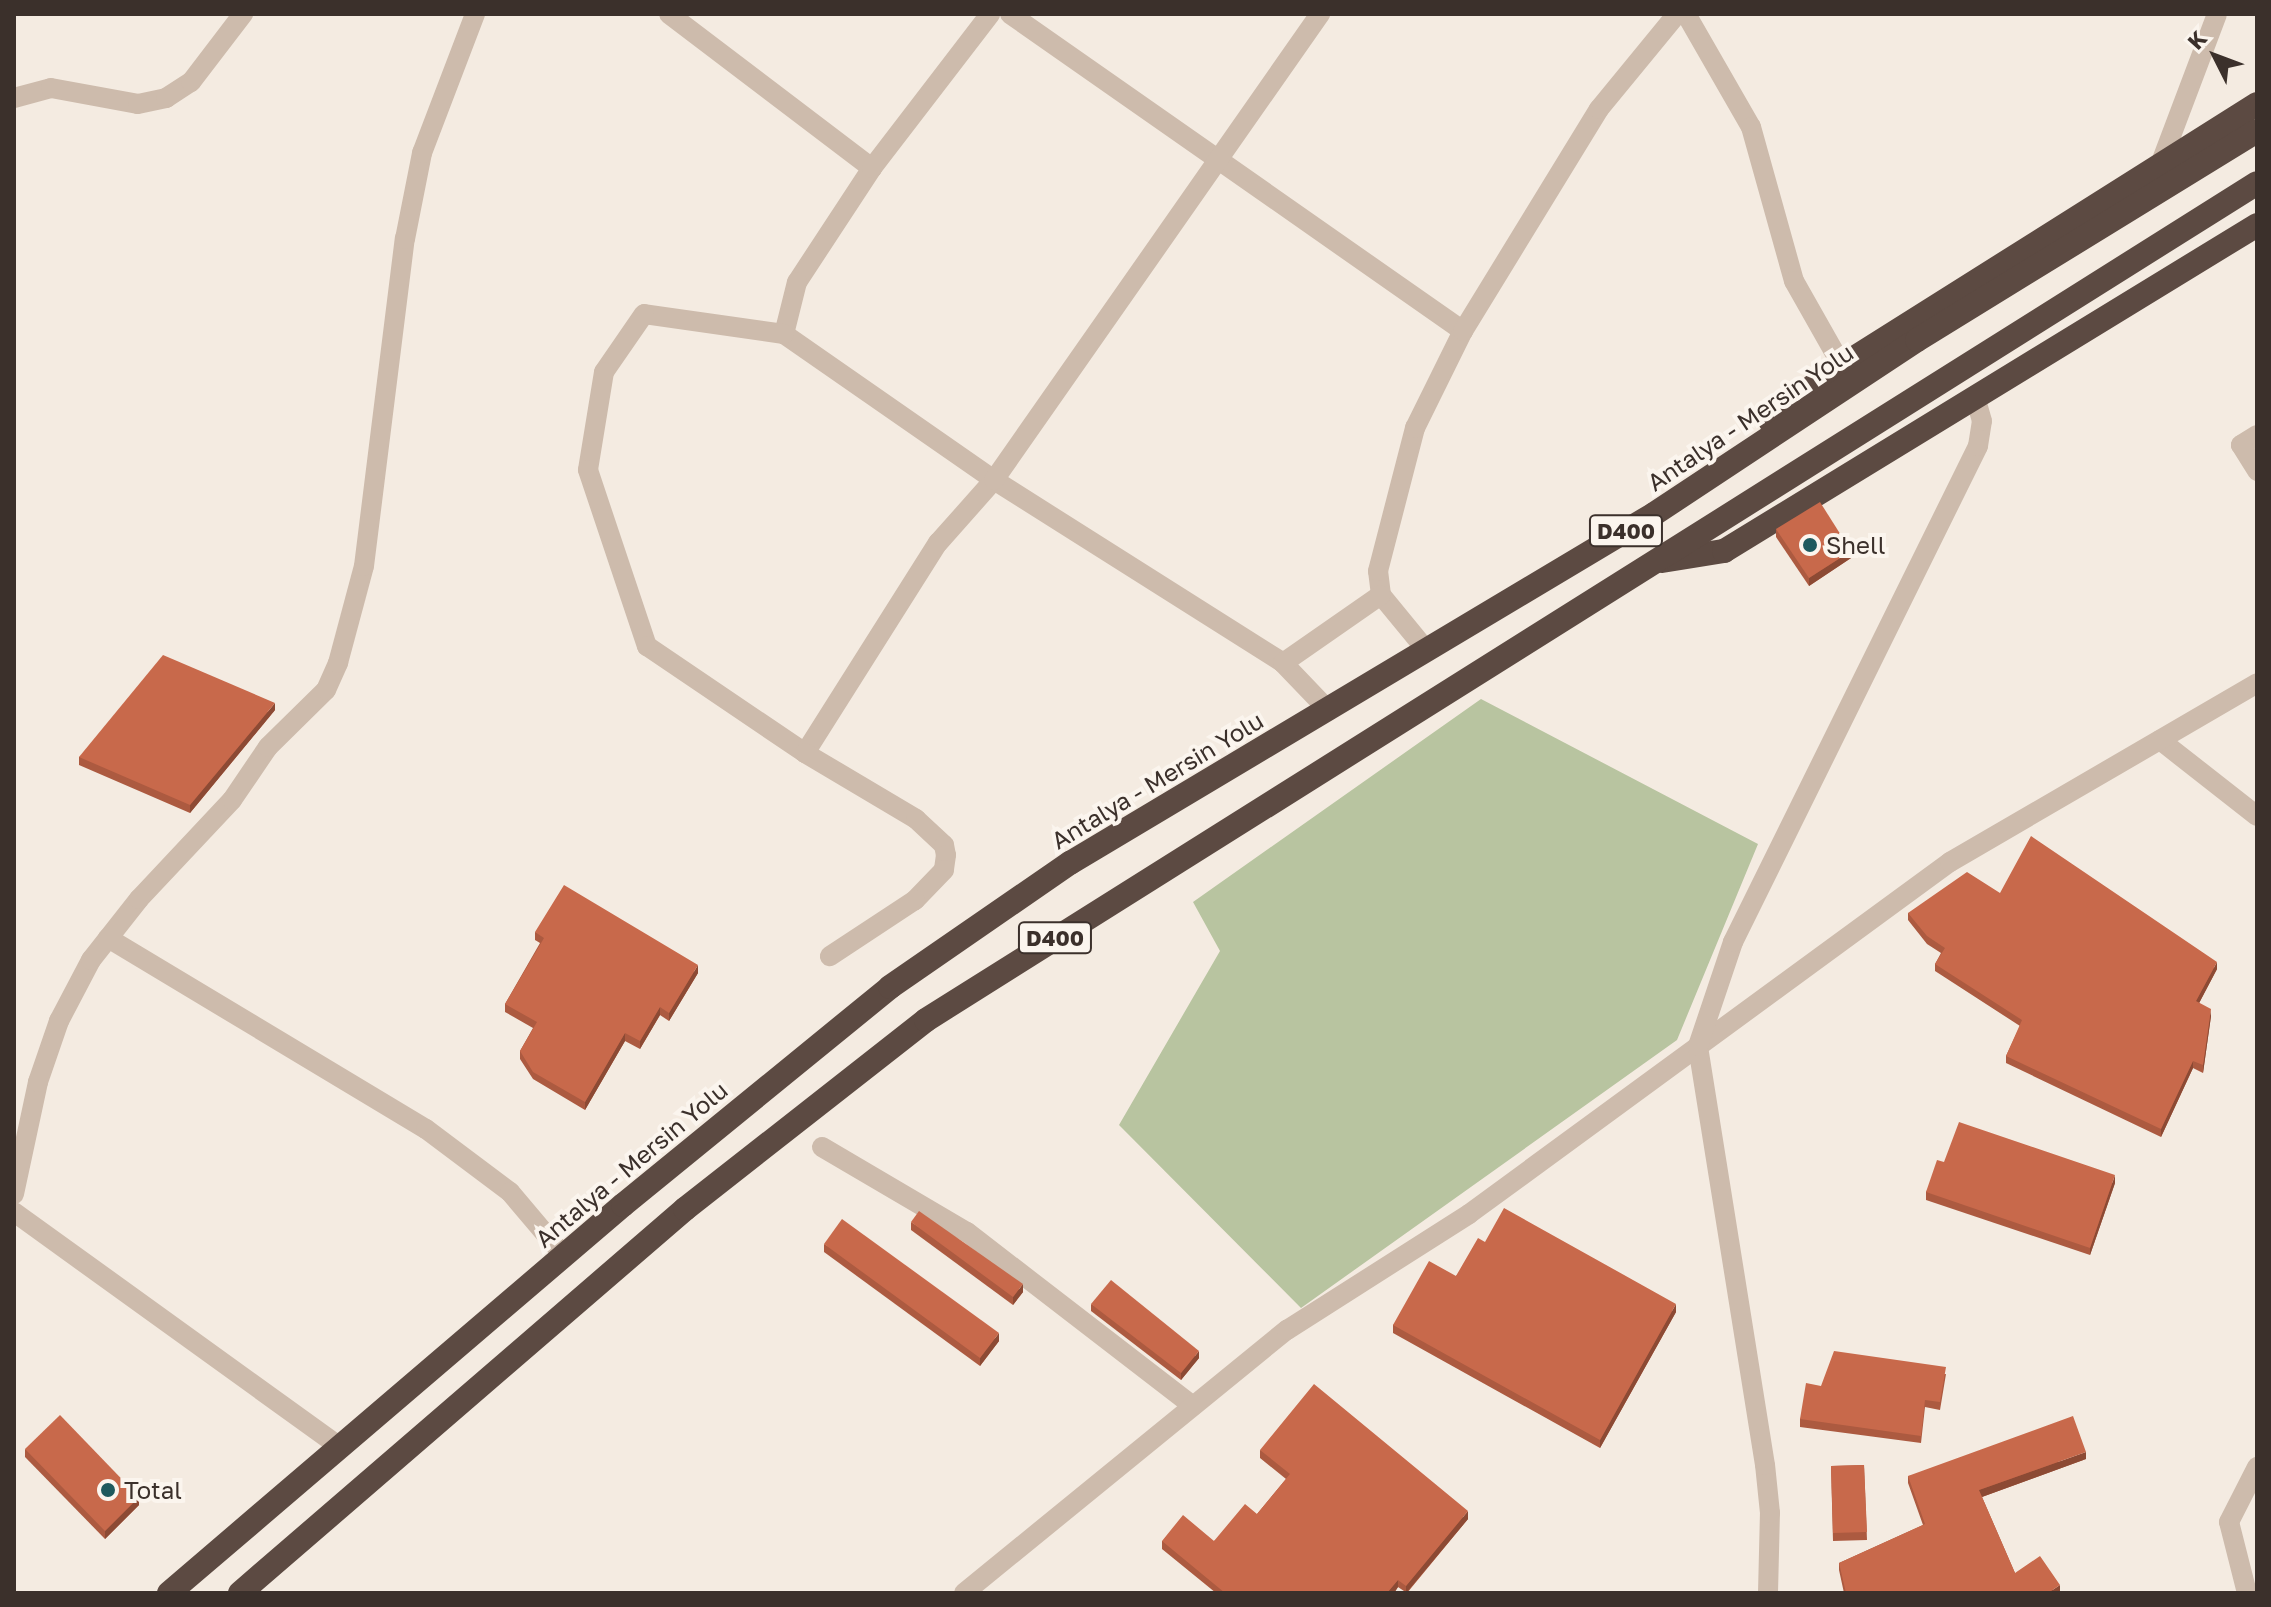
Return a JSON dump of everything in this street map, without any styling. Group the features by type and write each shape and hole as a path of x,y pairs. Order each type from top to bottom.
{"highway":[{"path":"1654,514 1842,366 2257,104"},
{"name":"Antalya - Mersin Yolu","path":"169,1593 564,1256 890,987 1070,863 1654,514 1917,340 2257,131"},
{"name":"D400","path":"240,1593 685,1209 926,1020 2257,183"},
{"path":"1647,564 1724,551 2257,225"}],"street":[{"path":"14,98 51,88 124,102 166,98 191,82 243,14"},
{"path":"14,1194 38,1082 59,1021 108,938 232,800 268,747 326,690 338,663 364,566 405,239 422,153 475,14"},
{"path":"669,14 872,168"},
{"path":"784,334 785,313 797,282 872,168 990,14"},
{"path":"1010,14 1463,331"},
{"path":"805,753 938,543 994,480 1221,160 1320,14"},
{"path":"1427,651 1381,595 1378,571 1407,454 1463,331 1599,109 1677,14"},
{"path":"1686,14 1751,127 1794,281 1842,366"},
{"path":"2160,165 2217,14"},
{"path":"830,956 915,900 944,870 944,845 916,819 805,753 647,646 588,470 604,372 644,314 784,334 994,480 1283,663 1329,711"},
{"path":"1768,1593 1770,1513 1765,1465 1698,1046 1733,942 1978,446 1982,421 1975,397"},
{"path":"2257,435 2241,445 2257,471"},
{"path":"1283,663 1381,595"},
{"path":"964,1593 1287,1330 1469,1214 1950,862 2257,683"},
{"path":"2160,740 2257,816"},
{"path":"108,938 426,1129 510,1192 564,1256"},
{"path":"822,1147 967,1232 1193,1406"},
{"path":"14,1212 339,1446"},
{"path":"2247,1593 2229,1522 2257,1467"}],"green space":[{"path":"1481,699 1758,844 1677,1040 1301,1308 1119,1125 1220,951 1193,902"}],"building":[{"path":"1820,502 1851,551 1809,578 1776,529"},
{"path":"163,655 275,703 190,805 79,757"},
{"path":"2031,836 2217,962 2196,1001 2211,1009 2203,1065 2193,1061 2161,1129 2006,1056 2022,1020 1935,964 1945,948 1927,936 1908,913 1967,872 2000,893"},
{"path":"564,885 698,965 669,1013 660,1007 640,1041 625,1033 585,1102 533,1072 520,1051 537,1022 505,1004 544,938 535,932"},
{"path":"1959,1122 2115,1175 2090,1248 1926,1192 1937,1160 1944,1162"},
{"path":"1504,1208 1676,1304 1600,1440 1393,1325 1429,1261 1456,1276 1478,1238 1485,1242"},
{"path":"919,1211 1023,1284 1013,1297 911,1222"},
{"path":"842,1219 999,1333 980,1358 824,1244"},
{"path":"1111,1280 1199,1351 1181,1373 1091,1304"},
{"path":"1834,1351 1946,1367 1940,1402 1925,1400 1921,1436 1800,1419 1806,1383 1821,1386"},
{"path":"1314,1384 1468,1511 1406,1586 1398,1580 1387,1593 1225,1593 1162,1541 1183,1515 1214,1541 1245,1504 1257,1514 1290,1474 1260,1450"},
{"path":"60,1415 139,1497 105,1531 25,1449"},
{"path":"2073,1416 2086,1452 1979,1490 2015,1573 2040,1556 2060,1585 2048,1593 1846,1593 1839,1563 1925,1524 1908,1476"},
{"path":"1864,1465 1867,1532 1833,1533 1831,1466"}],"place":[{"name":"Shell","path":"1810,545"},
{"name":"Total","path":"108,1490"}]}
